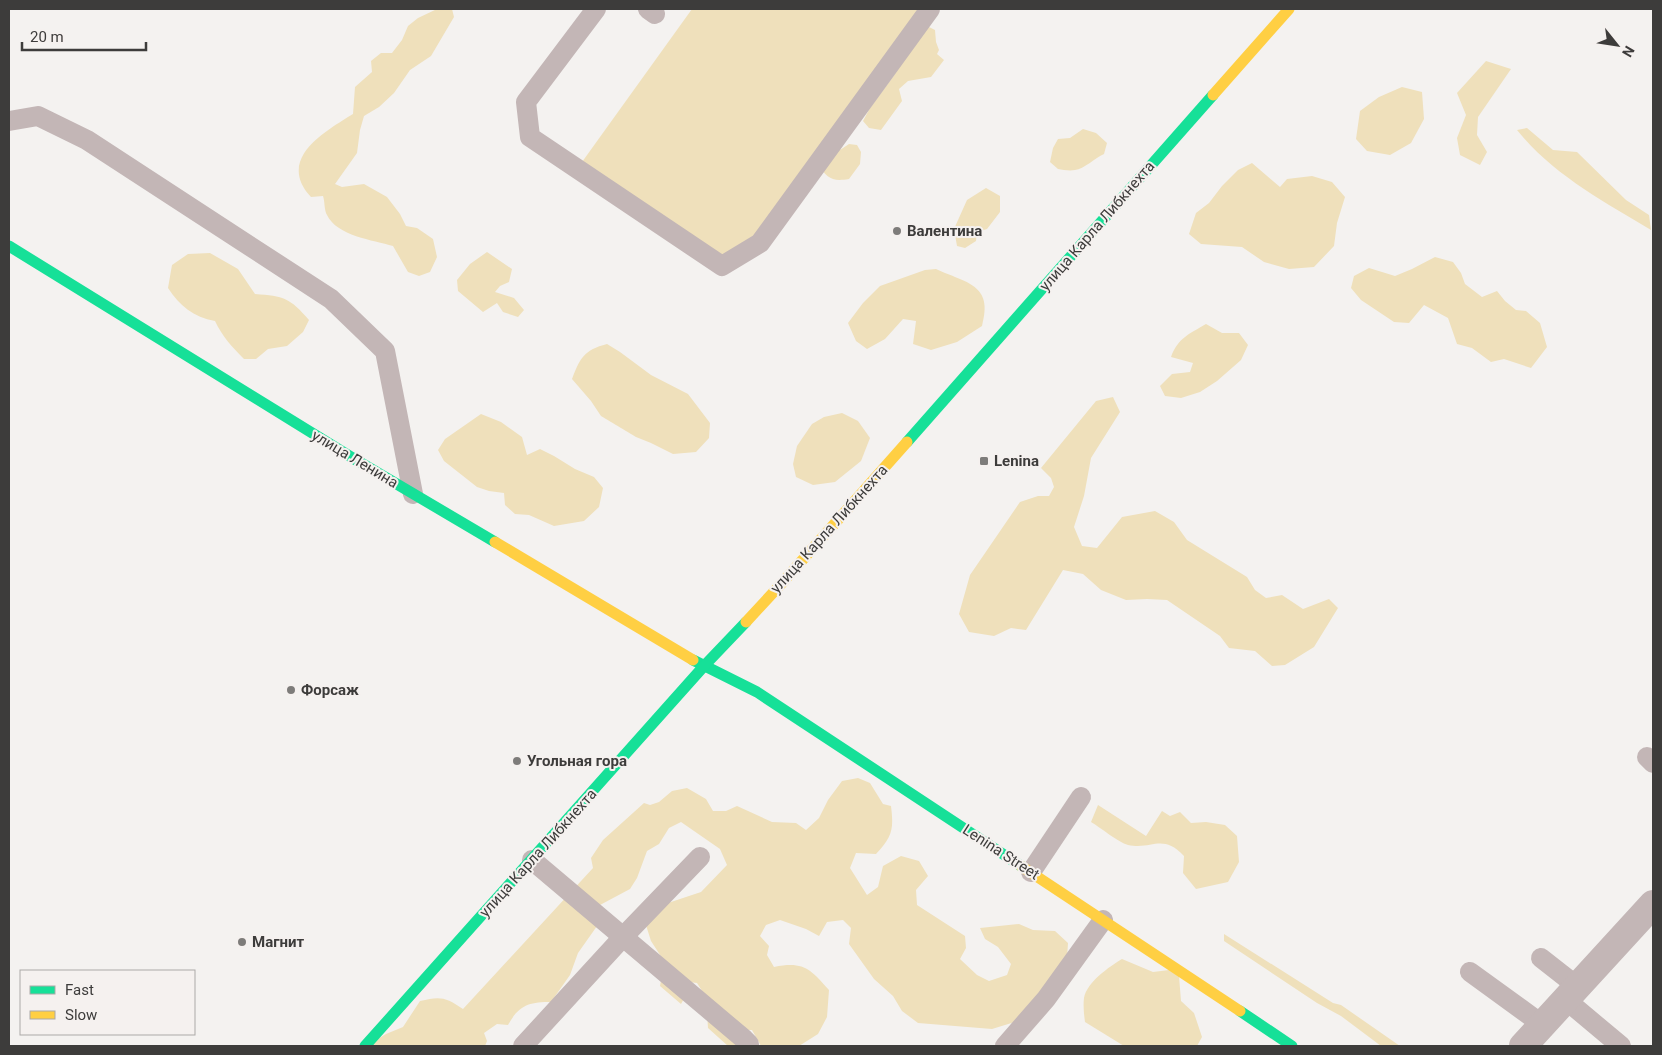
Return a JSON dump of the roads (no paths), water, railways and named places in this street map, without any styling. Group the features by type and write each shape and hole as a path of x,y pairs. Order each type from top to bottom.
{"street":[{"name":"улица Карла Либкнехта","path":"366,1046 704,666 782,583 1288,9"},
{"name":"улица Ленина","path":"9,246 413,494 704,666"},
{"name":"Lenina Street","path":"704,666 757,692 1292,1046"},
{"path":"1523,1046 1653,904"}],"lane":[{"path":"596,9 526,102 530,137 722,266 760,243 930,9"},
{"path":"9,122 38,116 87,140 331,299 384,351 413,494"},
{"path":"1031,872 1081,797"},
{"path":"523,1046 700,856"},
{"path":"532,860 744,1039 749,1046"},
{"path":"1005,1046 1046,999 1103,920"},
{"path":"1541,958 1621,1046"},
{"path":"1470,972 1543,1025"}],"place":[{"name":"Валентина","path":"897,231"},
{"name":"Lenina","path":"984,461"},
{"name":"Форсаж","path":"291,690"},
{"name":"Угольная гора","path":"517,761"},
{"name":"Магнит","path":"242,942"}]}
